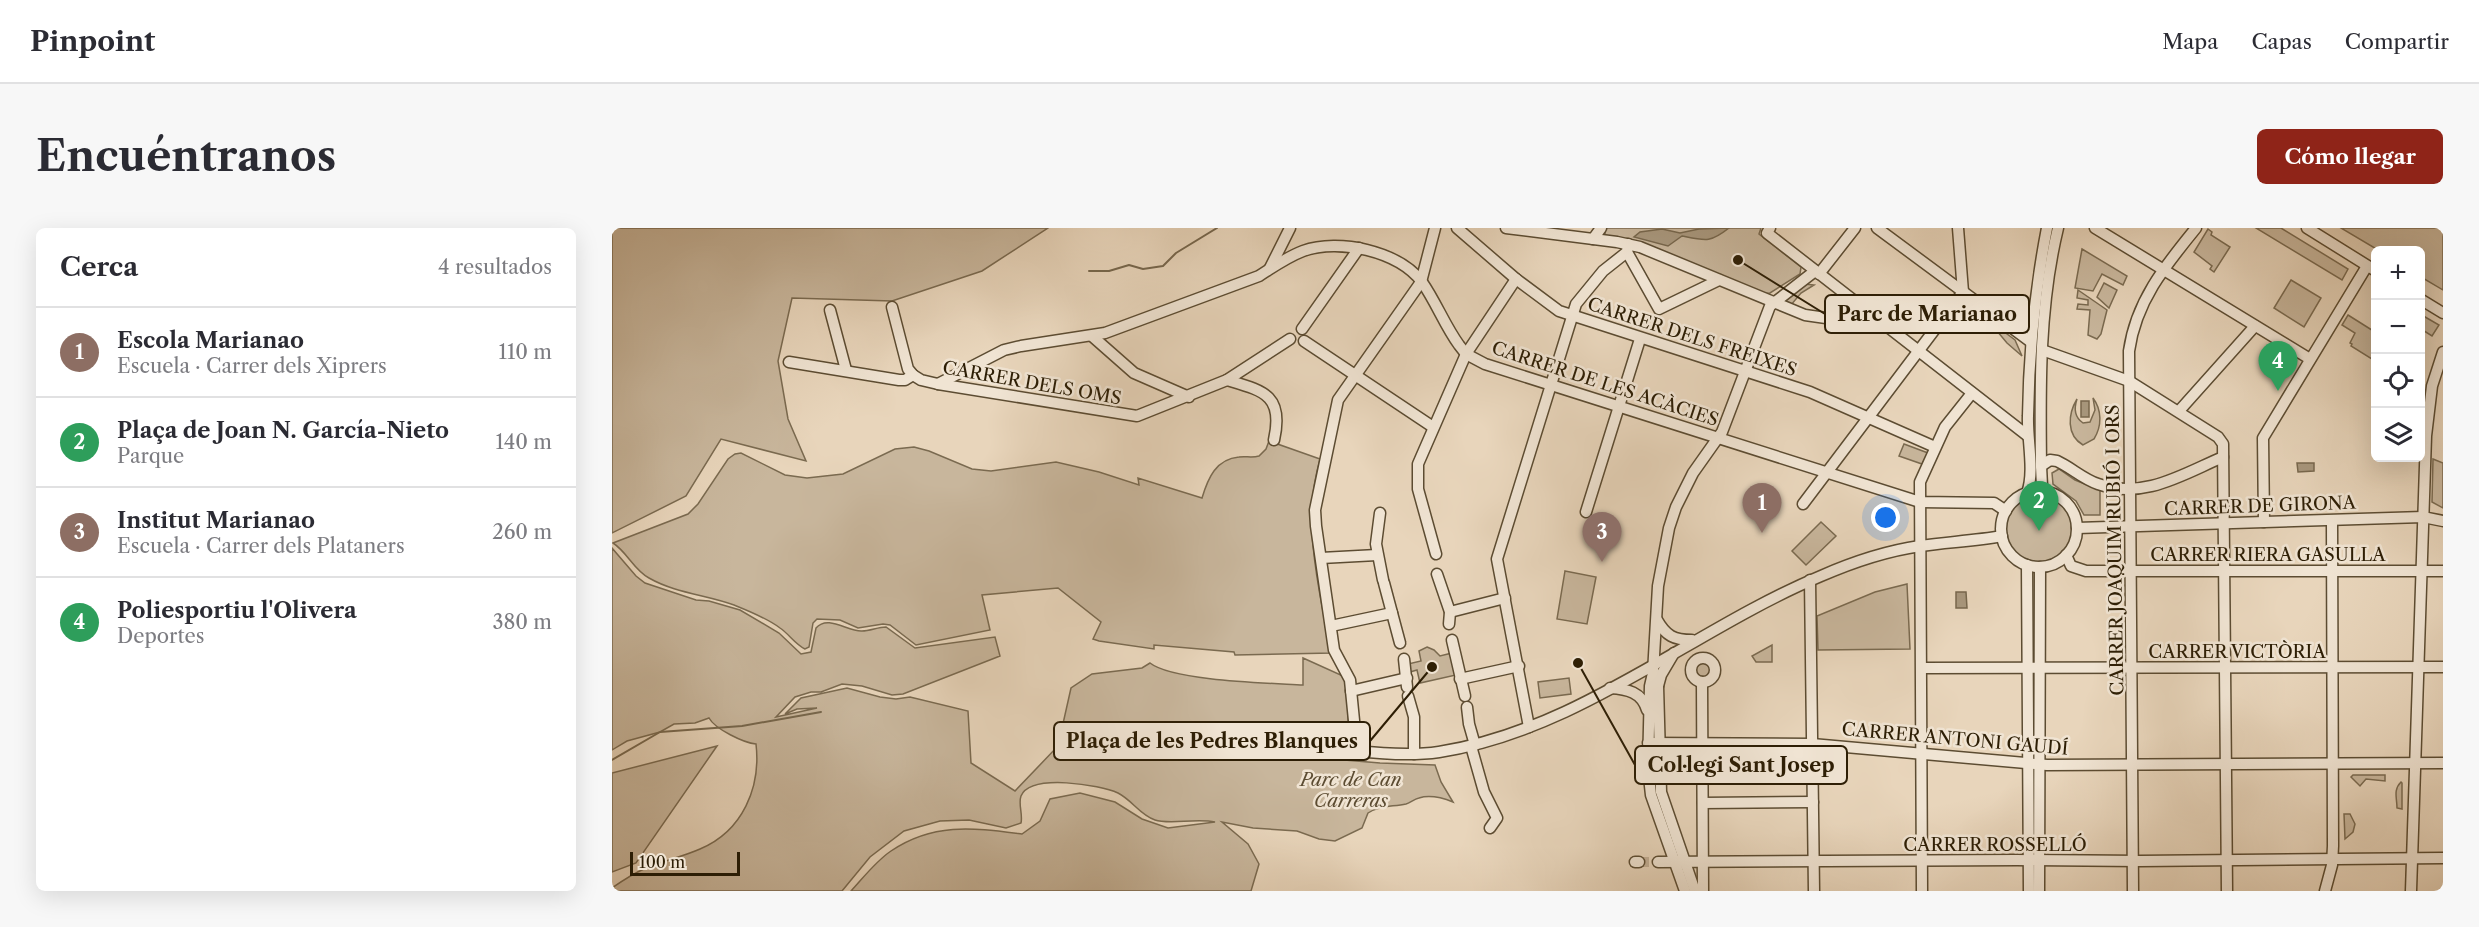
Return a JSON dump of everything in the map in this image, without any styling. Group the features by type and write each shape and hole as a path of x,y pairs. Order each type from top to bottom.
{"street":[{"path":"1270,270 1290,228"},
{"path":"1435,228 1421,282 1338,400 1315,510 1334,650 1350,680 1357,751 1414,754 1473,745 1529,727 1610,688 1635,673 1653,669 1692,640 1810,580 1860,560 1921,546 2002,536"},
{"name":"CARRER DELS FREIXES","path":"1457,228 1547,304 1572,316 1809,392 1935,447"},
{"path":"1506,228 1593,239 1658,254 1805,315 1824,319 1841,317 1862,307"},
{"path":"1593,239 1600,228"},
{"path":"1685,891 1660,792 1649,715 1658,586 1669,528 1689,481 1722,432 1770,306 1817,272 1855,228"},
{"path":"1877,228 2031,342"},
{"path":"1803,504 1963,292 1958,228"},
{"path":"2027,493 2030,479 2028,436 2031,342 2047,228"},
{"path":"2046,492 2042,486 2041,466 2042,350 2047,290 2058,228"},
{"path":"2095,228 2310,359"},
{"name":"CARRER JOAQUIM RUBIÓ I ORS","path":"2133,891 2134,765 2129,351 2140,307 2162,269 2196,228"},
{"path":"2264,522 2263,438 2310,359 2371,269 2307,228"},
{"path":"1769,230 1817,272 2028,436"},
{"name":"CARRER DE LES ACÀCIES","path":"938,384 1004,350 1092,336 1149,318 1259,276 1282,261 1312,249 1338,245 1359,248 1391,259 1421,282 1455,340 1466,354 1485,364 1920,502 1994,503 2006,511"},
{"path":"1359,248 1303,335 1355,375 1433,427"},
{"path":"1627,248 1659,309 1719,280"},
{"path":"1529,727 1519,666 1498,568 1500,550 1576,304 1603,271 1627,248"},
{"path":"1436,554 1417,479 1421,456 1466,354 1516,279"},
{"path":"2423,300 2443,313"},
{"path":"892,307 908,369 913,375"},
{"path":"830,310 846,370"},
{"path":"2179,411 2255,326"},
{"name":"CARRER DELS OMS","path":"789,362 898,380 905,380 913,375 921,380 938,384 1132,416 1142,415 1227,380 1290,339 1296,344 1303,335"},
{"path":"1092,336 1134,373 1189,397"},
{"path":"1586,512 1640,339"},
{"path":"2042,350 2129,381 2218,437 2223,444 2227,891"},
{"path":"2411,891 2426,436 2435,375 2443,352"},
{"path":"1227,380 1257,389 1272,400 1278,421 1274,440"},
{"path":"1922,891 1921,479 1945,427 1971,393"},
{"path":"2041,466 2050,460 2057,461 2098,484 2130,489 2156,487 2223,456"},
{"path":"2046,492 2061,499 2069,506 2077,528 2074,544 2066,555 2050,565 2040,567 2027,565 2010,554 2002,536 2002,521 2013,501 2027,493 2046,492"},
{"path":"1380,513 1377,555 1400,643"},
{"name":"CARRER DE GIRONA","path":"2077,528 2422,517 2443,521"},
{"path":"2325,891 2332,858 2332,521"},
{"path":"1321,558 1377,555"},
{"name":"CARRER RIERA GASULLA","path":"2066,555 2071,566 2079,570 2131,572 2443,571"},
{"path":"2027,565 2028,667 2034,765 2034,860 2029,891"},
{"path":"2034,765 2040,667 2040,567"},
{"path":"1437,574 1450,612 1449,624"},
{"path":"1810,580 1814,891"},
{"path":"1450,612 1505,598"},
{"path":"1331,626 1392,613"},
{"path":"1657,620 1670,636 1680,640 1692,640"},
{"path":"1452,640 1484,792 1497,818 1490,828"},
{"path":"1635,673 1655,642"},
{"path":"1653,743 1658,686 1661,675 1676,650"},
{"path":"1404,659 1414,717 1414,754"},
{"path":"1460,679 1519,666"},
{"name":"CARRER VICTÒRIA","path":"1923,668 2443,668"},
{"path":"1653,669 1658,686"},
{"path":"1702,682 1703,891"},
{"path":"1351,691 1408,687"},
{"path":"1610,688 1628,689 1635,693 1645,703 1649,715"},
{"name":"CARRER ANTONI GAUDÍ","path":"1653,743 1812,744 2034,765 2414,764"},
{"path":"2414,764 2443,763"},
{"path":"1703,803 1813,802"},
{"path":"2412,858 2443,858"},
{"name":"CARRER ROSSELLÓ","path":"1658,862 2412,858"},
{"path":"2034,860 2039,891"},
{"path":"1679,862 1695,891"}],"green space":[{"path":"612,228 1048,228 982,271 892,301 792,298 778,361 788,419 806,461 721,439 686,496 612,533"},
{"path":"1605,228 1761,228 1759,234 1801,267 1800,274 1770,293 1762,294 1658,249 1605,235"},
{"path":"2256,228 2281,228 2348,269 2342,280"},
{"path":"2341,228 2443,228 2443,290 2425,279 2425,246 2371,246"},
{"path":"2208,229 2212,232 2211,235 2230,247 2214,272 2210,269 2212,266 2194,252"},
{"path":"2082,249 2127,276 2123,285 2102,274 2093,291 2075,288"},
{"path":"2291,280 2321,298 2304,327 2274,308"},
{"path":"2104,283 2117,290 2109,308 2097,297"},
{"path":"1804,284 1814,285 1801,293 1791,305 1785,303 1784,300"},
{"path":"2078,290 2107,310 2101,334 2097,339 2088,335 2090,310 2077,309 2078,304 2088,305 2088,300 2077,298"},
{"path":"2348,315 2371,329 2371,358 2351,346 2350,343 2355,333 2342,325"},
{"path":"2425,317 2439,325 2432,336 2425,332"},
{"path":"1987,319 2015,340 2022,356 2007,343"},
{"path":"2093,398 2100,418 2098,429 2094,439 2083,445 2077,441 2071,430 2070,418 2077,399 2076,415 2083,423 2090,422 2095,410"},
{"path":"1269,441 1320,459 1312,499 1312,541 1320,599 1332,653 1235,655 1234,652 1154,645 1154,649 1099,641 1093,639 1101,622 1058,588 982,595 990,630 916,645 890,625 858,628 840,620 817,619 813,623 809,647 805,649 780,628 758,615 734,605 669,587 649,578 613,543 688,514 698,504 728,459 741,453 785,475 807,478 843,474 895,449 914,447 972,469 991,471 1056,462 1099,472 1139,485 1138,478 1202,498 1210,477 1224,461 1259,456 1266,449"},
{"path":"1904,444 1928,453 1922,464 1899,456"},
{"path":"2433,459 2443,463 2443,508 2432,502"},
{"path":"2059,469 2075,480 2100,490 2100,515 2084,515 2076,501 2053,484 2052,473"},
{"path":"2039,496 2052,499 2062,506 2069,516 2072,529 2069,542 2062,552 2052,559 2039,562 2026,559 2016,552 2009,542 2006,529 2009,516 2016,506 2026,499"},
{"path":"1821,522 1836,536 1806,565 1792,551"},
{"name":"Parc de Can Carreras","path":"612,548 645,583 696,600 709,601 740,610 779,633 801,654 811,652 816,628 826,623 856,631 886,627 915,648 995,637 1000,656 903,694 892,695 862,686 842,684 821,692 811,692 795,697 776,717 817,708 797,709 785,714 801,698 847,688 880,697 896,699 910,697 968,711 971,763 1015,791 1058,746 1071,688 1092,674 1142,668 1150,663 1179,674 1246,682 1303,685 1303,658 1343,676 1347,688 1349,740 1346,744 1323,741 1321,758 1435,765 1441,782 1453,802 1436,797 1423,797 1406,804 1377,809 1368,813 1362,828 1335,841 1319,839 1297,831 1253,828 1222,822 1248,844 1259,864 1251,891 851,891 891,851 923,835 955,829 1022,834 1040,821 1050,799 1080,793 1115,802 1142,819 1168,828 1215,822 1155,820 1145,815 1118,793 1082,784 1051,783 1027,789 1020,799 1021,823 1006,828 969,820 940,821 904,831 870,857 842,891 612,891 612,888 635,873 700,849 728,831 746,806 752,791 757,760 756,744 730,735 717,727 709,718 695,723 674,724 660,732 627,741 612,750"},
{"path":"1565,571 1596,577 1587,624 1557,619"},
{"path":"1907,584 1910,649 1818,650 1817,616 1875,592"},
{"path":"1772,645 1772,662 1756,662 1752,656"},
{"path":"1427,647 1440,656 1452,653 1456,675 1420,683 1417,670 1410,672 1408,664 1421,661 1419,651"},
{"path":"1700,663 1706,663 1710,670 1706,677 1700,677 1696,673 1696,667"},
{"path":"1569,678 1571,694 1540,698 1538,682"},
{"path":"717,746 636,863 612,872 612,773"},
{"path":"2353,775 2385,775 2385,781 2366,779 2360,786 2351,777"},
{"path":"2401,782 2402,809 2397,808 2396,794"},
{"path":"2344,814 2350,814 2355,824 2353,832 2345,839"}],"shaded area":[{"path":"1729,228 1707,240 1682,236 1668,246 1634,237 1640,232 1662,229 1680,233 1699,229"},
{"path":"2081,401 2089,401 2089,417 2081,417"},
{"path":"2297,463 2314,463 2314,471 2298,472"},
{"path":"1956,592 1966,592 1967,608 1956,608"}],"waterway":[{"path":"1089,271 1109,271 1129,265 1143,269 1163,266 1176,253 1217,228"},
{"path":"612,760 660,732 742,726 821,712"}],"tunnel":[{"path":"1639,862 1658,862"}],"place":[{"name":"Parc de Marianao","path":"1738,260"},
{"name":"Poliesportiu l'Olivera","path":"2278,391"},
{"name":"Plaça de Joan N. García-Nieto","path":"2039,531"},
{"name":"Escola Marianao","path":"1762,533"},
{"name":"Institut Marianao","path":"1602,562"},
{"name":"Col·legi Sant Josep","path":"1578,663"},
{"name":"Plaça de les Pedres Blanques","path":"1432,667"}]}
